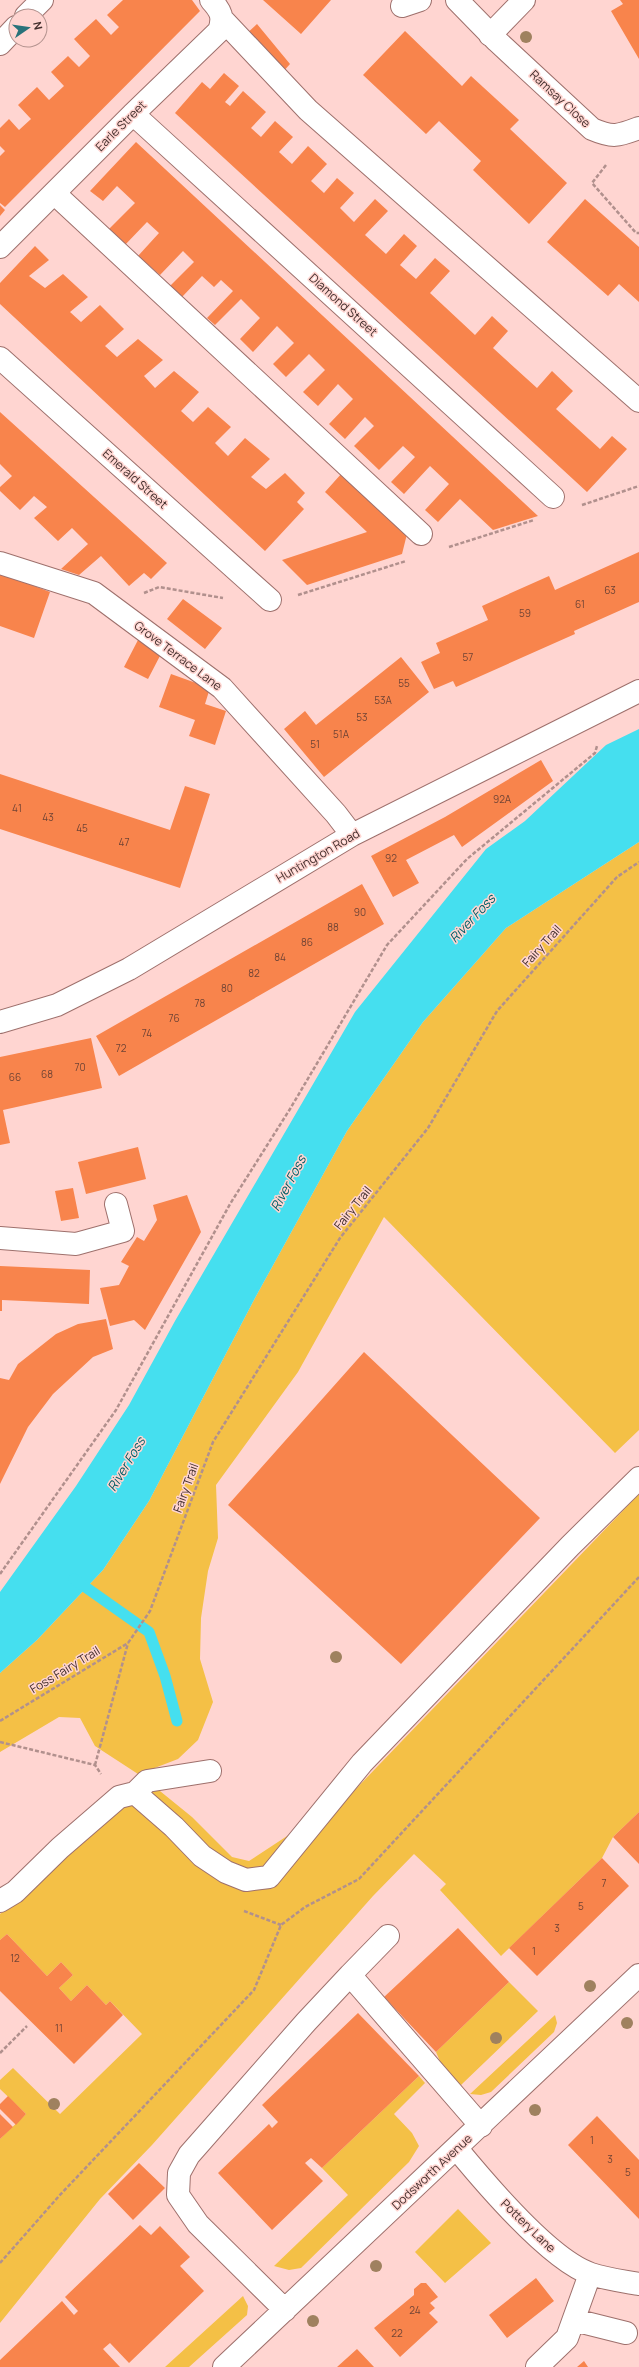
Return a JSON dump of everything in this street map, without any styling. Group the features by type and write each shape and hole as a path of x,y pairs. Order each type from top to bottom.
{"street":[{"path":"34,8 42,0"},
{"path":"211,0 220,10 223,20 308,110 639,401"},
{"name":"Ramsay Close","path":"457,0 490,35 592,129 608,136"},
{"path":"490,35 524,0"},
{"name":"Earle Street","path":"0,247 133,114 219,31 223,20"},
{"path":"0,44 8,36"},
{"name":"Diamond Street","path":"133,114 553,497"},
{"path":"608,136 620,136 639,128"},
{"path":"54,193 422,534"},
{"name":"Emerald Street","path":"0,358 270,600"},
{"name":"Grove Terrace Lane","path":"0,563 94,593 222,688 336,814 352,835"},
{"name":"Huntington Road","path":"0,1022 57,1005 129,969 352,835 639,691"},
{"path":"0,1238 76,1244 123,1231 116,1204"},
{"path":"135,1793 174,1827 202,1856 226,1872 246,1880 269,1876 362,1763 570,1546 639,1478"},
{"path":"0,1901 15,1892 60,1848 119,1797 135,1793 147,1781 210,1771"},
{"path":"285,2310 198,2224 178,2195 179,2173 189,2155 306,2022 388,1936"},
{"path":"350,1975 481,2126"},
{"name":"Dodsworth Avenue","path":"224,2367 457,2149 639,1975"},
{"name":"Pottery Lane","path":"457,2149 481,2179 554,2252 590,2274 639,2284"},
{"path":"537,2367 567,2338 590,2274"},
{"path":"574,2320 626,2333"}],"path":[{"path":"608,136 610,160 592,183 636,233 639,233"},
{"path":"580,505 639,486"},
{"path":"446,548 536,520"},
{"path":"139,595 159,587 253,604 270,600 284,599 409,560"},
{"path":"0,1574 116,1410 230,1204 290,1108 387,945 467,859 595,753 610,705"},
{"name":"Fairy Trail","path":"136,1632 150,1611 213,1442 340,1238 428,1128 497,1011 617,877 639,862"},
{"path":"0,2263 59,2196 254,1990 281,1925 305,1907 359,1879 639,1577"},
{"name":"Foss Fairy Trail","path":"0,1721 128,1643 136,1632"},
{"path":"95,1765 128,1643"},
{"path":"0,2053 27,2026"}],"shaded area":[{"path":"639,842 639,1430 615,1453 384,1217 298,1372 216,1485 218,1538 208,1571 201,1618 200,1659 213,1702 198,1740 178,1759 139,1774 192,1817 232,1857 249,1861 351,1794 639,1494 639,1812 613,1837 602,1858 501,1956 440,1890 446,1884 414,1854 373,1896 152,2145 100,2199 0,2323 0,2139 26,2114 0,2089 0,2080 13,2068 60,2114 142,2034 110,2001 106,2005 87,1985 71,2001 59,1988 73,1975 61,1962 47,1976 7,1934 0,1940 0,1914 115,1808 138,1774 95,1746 80,1718 59,1717 0,1752 0,1673 37,1640 103,1570 149,1501 255,1298 347,1131 423,1022 506,928"},
{"path":"509,1982 538,2011 461,2085 442,2066 436,2052"},
{"path":"555,2015 557,2023 554,2032 491,2092 481,2095 470,2094"},
{"path":"419,2076 425,2083 394,2114 412,2133 419,2146 409,2162 301,2268 289,2270 274,2266 348,2195 322,2168"},
{"path":"458,2209 491,2243 445,2283 415,2252"},
{"path":"243,2296 248,2306 247,2315 189,2367 165,2367"}],"water":[{"name":"River Foss","path":"639,729 639,842 506,928 423,1022 347,1131 255,1298 149,1501 103,1570 37,1640 0,1673 0,1592 76,1486 129,1405 175,1321 355,1012 486,849 525,821 606,745"}],"building":[{"path":"123,0 192,0 200,11 5,207 0,203 0,156 5,151 0,146 0,128 9,119 19,130 31,119 18,105 37,87 49,100 64,86 51,72 68,56 79,67 90,56 74,39 96,19 111,35 119,27 107,15"},
{"path":"263,0 331,0 301,34"},
{"path":"620,0 639,0 639,59 611,11 623,4"},
{"path":"257,24 290,64 282,73 245,35"},
{"path":"405,31 462,86 471,76 519,120 510,129 567,183 529,224 473,170 481,161 439,121 426,134 363,75"},
{"path":"224,73 239,86 225,102 230,106 243,91 266,112 251,128 261,137 275,121 293,137 279,152 292,164 308,146 327,164 311,181 324,193 337,178 354,193 340,208 354,222 375,199 388,211 365,235 386,254 404,234 417,246 400,265 416,279 435,258 450,271 430,293 475,335 492,316 508,331 493,348 537,388 552,371 573,391 556,409 600,449 612,436 627,449 587,492 175,113 202,82 210,89"},
{"path":"136,142 538,516 493,530 460,499 438,522 425,510 449,484 430,466 404,494 391,482 415,457 403,446 379,470 354,446 374,426 365,417 345,439 329,424 353,399 338,384 318,406 303,392 325,370 309,354 286,377 273,364 294,343 277,326 253,352 240,339 260,318 241,299 215,325 207,318 233,291 221,280 214,287 202,276 182,297 170,286 194,262 183,251 160,275 138,256 159,233 147,222 124,246 108,230 135,203 117,186 103,201 90,191"},
{"path":"585,199 639,247 639,302 619,284 608,296 547,242"},
{"path":"0,205 5,210 0,216"},
{"path":"35,246 49,260 29,276 45,288 63,274 88,297 70,312 81,322 100,305 124,329 105,346 117,357 138,339 163,360 144,376 155,388 174,371 199,392 181,411 193,422 208,407 231,427 215,443 228,456 245,438 270,459 251,477 266,489 285,473 305,493 297,502 304,509 265,551 0,304 0,283"},
{"path":"0,412 167,563 151,579 144,573 129,586 101,556 79,575 61,569 88,544 72,528 58,541 34,518 47,507 34,496 20,510 0,491 0,487 12,476 0,464"},
{"path":"342,473 407,534 402,554 307,585 282,560 367,532 325,492"},
{"path":"639,552 639,602 574,631 575,634 456,687 453,681 434,689 421,662 440,653 436,643 488,620 482,606 549,576 555,590"},
{"path":"0,573 50,592 34,638 0,626"},
{"path":"183,599 222,628 205,649 167,619"},
{"path":"138,640 162,652 148,679 124,667"},
{"path":"401,657 429,692 324,777 284,729 305,711 316,725"},
{"path":"171,674 210,688 205,704 226,711 215,745 189,736 195,720 159,707"},
{"path":"541,760 553,781 462,847 454,835 406,860 419,883 393,897 371,856 445,817"},
{"path":"0,774 170,830 185,786 210,794 180,888 0,829"},
{"path":"362,884 384,924 119,1076 96,1036"},
{"path":"91,1038 102,1088 3,1110 10,1143 0,1145 0,1057"},
{"path":"138,1147 146,1179 86,1194 78,1162"},
{"path":"73,1188 79,1218 61,1221 55,1191"},
{"path":"187,1195 201,1232 145,1330 134,1320 110,1326 100,1288 119,1285 129,1266 121,1262 137,1237 144,1241 157,1220 153,1205"},
{"path":"0,1266 90,1270 89,1304 2,1300 2,1311 0,1311"},
{"path":"106,1319 113,1349 93,1357 53,1394 28,1427 0,1484 0,1378 9,1380 18,1364 56,1334 78,1324"},
{"path":"364,1352 540,1518 401,1664 228,1505"},
{"path":"639,1812 639,1864 613,1837"},
{"path":"602,1858 629,1886 537,1976 509,1948"},
{"path":"458,1928 509,1982 436,2052 384,1997"},
{"path":"7,1934 47,1976 61,1962 73,1975 59,1988 71,2001 87,1985 106,2005 110,2001 123,2015 74,2064 0,1991 0,1940"},
{"path":"358,2013 419,2076 322,2168 311,2158 305,2163 323,2181 272,2230 218,2173 269,2124 272,2128 278,2122 262,2105"},
{"path":"8,2096 26,2114 16,2125 0,2109 0,2104"},
{"path":"0,2114 13,2127 0,2139"},
{"path":"597,2116 639,2160 639,2219 568,2145"},
{"path":"139,2163 165,2188 133,2220 108,2194"},
{"path":"140,2225 151,2235 160,2226 190,2257 180,2266 204,2291 129,2363 110,2343 103,2349 120,2367 0,2367 0,2360 62,2301 74,2315 78,2311 65,2297"},
{"path":"536,2278 554,2301 507,2338 489,2315"},
{"path":"421,2283 426,2283 438,2297 430,2303 435,2308 429,2313 438,2322 400,2357 374,2328 414,2295 414,2289"},
{"path":"357,2349 374,2367 337,2367"},
{"path":"584,2361 588,2367 577,2367"}],"waterway":[{"path":"74,1579 149,1632 165,1676 177,1721"}]}
